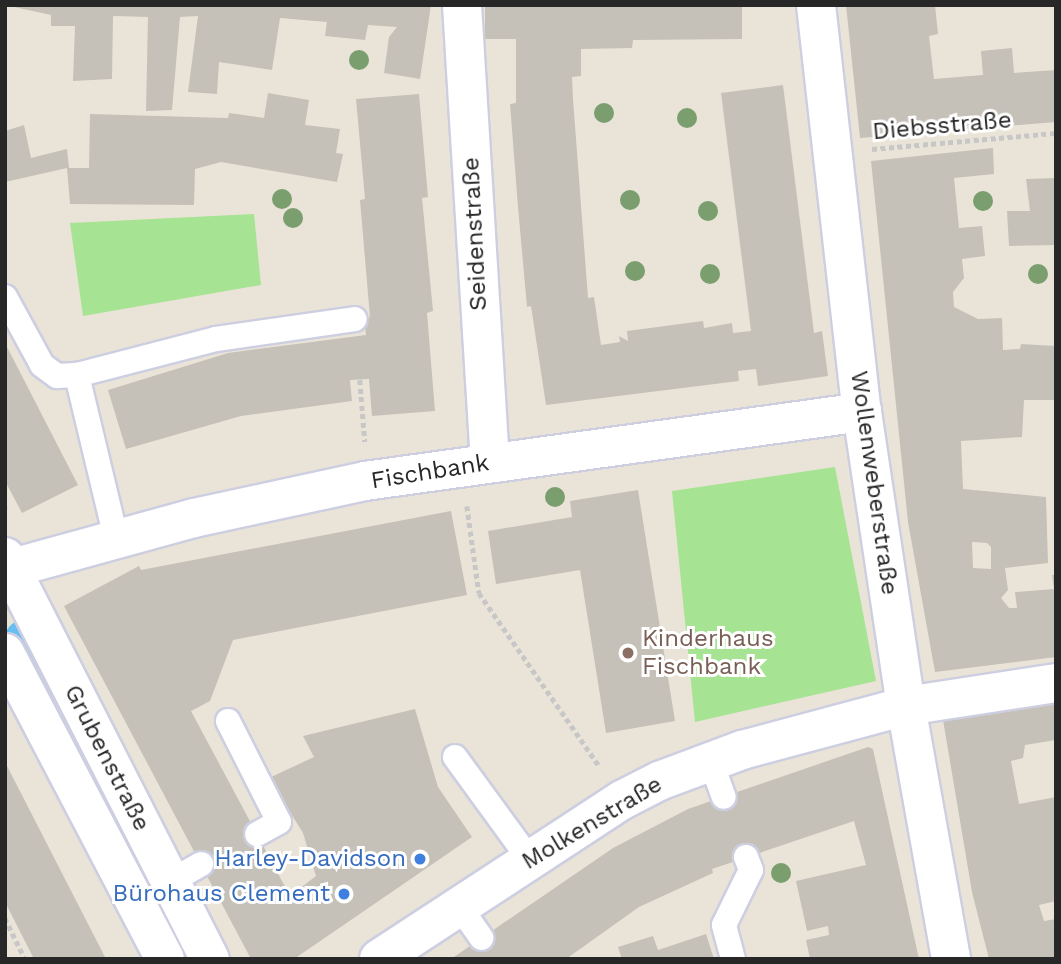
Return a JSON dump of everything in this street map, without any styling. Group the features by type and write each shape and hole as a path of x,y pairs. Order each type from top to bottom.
{"street":[{"name":"Seidenstraße","path":"462,5 475,465"},
{"name":"Wollenweberstraße","path":"816,5 862,412 906,706 951,959"},
{"name":"Fischbank","path":"7,565 370,481 862,412"},
{"name":"Grubenstraße","path":"7,565 186,873 210,959"},
{"name":"Grubenstraße","path":"5,653 165,959"},
{"name":"Molkenstraße","path":"381,958 622,800 718,779 906,706 1056,683"}],"lane":[{"path":"5,297 42,365 57,376 77,375 216,339 355,319"},
{"path":"77,375 116,538"},
{"path":"228,721 279,822 257,834"},
{"path":"455,757 530,860"},
{"path":"733,959 724,925 751,870 746,857"},
{"path":"459,906 481,938"}],"path":[{"name":"Diebsstraße","path":"832,153 1056,133"},
{"path":"360,380 370,481"},
{"path":"475,465 479,593 622,800"},
{"path":"5,918 26,959"}],"green space":[{"path":"254,214 261,285 83,316 70,223"},
{"path":"835,467 876,681 695,722 672,491"}],"building":[{"path":"5,5 431,5 420,79 384,73 389,37 397,27 368,25 365,40 325,36 327,22 280,18 272,70 219,62 217,94 188,92 198,16 180,17 172,110 146,111 148,17 113,16 112,79 73,81 75,26 51,26 51,15"},
{"path":"485,5 742,5 742,39 633,40 632,48 581,49 581,76 572,77 588,298 594,297 601,345 620,342 619,336 628,341 627,331 703,321 704,328 732,323 733,333 751,331 721,93 783,85 814,333 822,331 828,376 758,386 756,369 738,371 739,381 546,405 531,306 527,307 518,207 510,104 516,103 516,39 485,39"},
{"path":"846,5 935,5 938,34 929,36 934,79 983,75 981,51 1012,48 1014,73 1056,70 1056,122 860,138"},
{"path":"268,93 309,100 305,125 340,129 336,153 343,154 337,182 221,162 195,169 194,205 70,204 67,168 5,182 5,131 24,125 31,158 67,149 69,168 89,168 90,114 228,118 229,113 264,118"},
{"path":"419,94 428,197 422,198 433,311 427,313 435,411 372,416 369,379 350,380 352,401 241,416 126,449 108,390 228,353 366,335 364,318 370,317 360,200 365,199 356,99"},
{"path":"993,148 994,174 954,178 959,228 982,226 985,256 962,259 964,278 953,292 954,307 978,319 1002,318 1003,350 1020,349 1021,344 1056,346 1056,400 1024,400 1022,437 961,441 963,489 1046,497 1048,563 1005,568 1008,590 1001,598 1009,608 1017,608 1015,592 1054,589 1052,575 1056,575 1056,657 935,672 908,522 871,161","holes":["972,542 987,543 991,547 991,569 973,568"]},
{"path":"1056,178 1056,245 1009,246 1007,211 1030,211 1026,179"},
{"path":"5,343 78,485 22,513 5,481"},
{"name":"Kinderhaus Fischbank","path":"638,490 675,721 606,733 580,570 496,584 488,531 572,517 570,501"},
{"path":"451,511 467,595 233,640 210,701 191,711 290,896 316,876 303,833 269,778 314,757 303,736 415,709 438,787 472,837 294,959 251,959 64,606 139,566 141,570"},
{"path":"1056,699 1056,740 1025,745 1023,758 1011,761 1019,804 1056,797 1056,901 1039,905 1044,921 1056,919 1056,959 989,959 972,892 942,714"},
{"path":"868,747 873,749 919,959 810,959 806,940 829,935 828,926 807,931 796,881 866,865 854,821 712,869 713,873 639,907 566,959 451,959 613,848 688,809"},
{"path":"5,762 106,959 34,959 5,902"},
{"path":"706,934 714,959 622,959 618,947 653,936 658,950"}],"waterway":[{"path":"26,641 86,758"}],"place":[{"name":"Kinderhaus Fischbank","path":"628,653"},
{"name":"Harley-Davidson","path":"420,859"},
{"name":"Bürohaus Clement","path":"344,894"}]}
